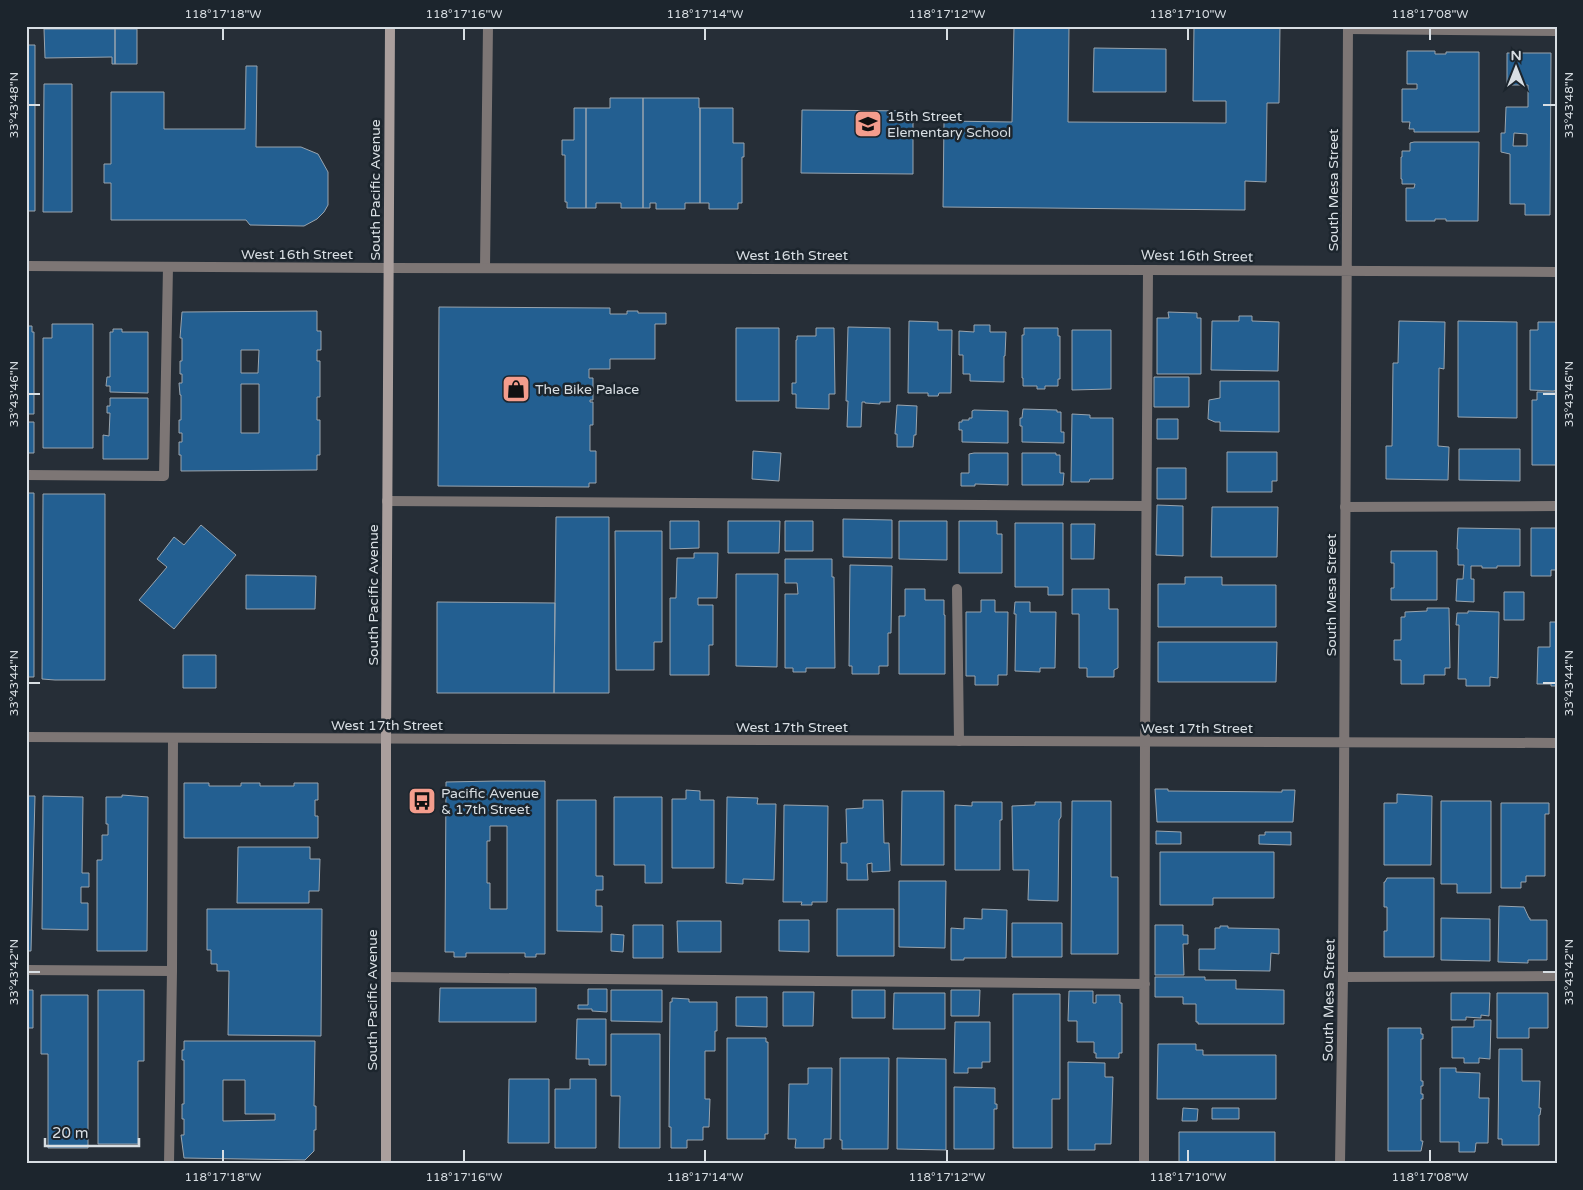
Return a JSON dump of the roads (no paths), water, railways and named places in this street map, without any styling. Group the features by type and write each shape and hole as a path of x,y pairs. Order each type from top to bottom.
{"main road":[{"name":"South Pacific Avenue","path":"386,1164 390,26"}],"street":[{"path":"485,268 488,26"},
{"path":"1348,28 1557,30"},
{"name":"South Mesa Street","path":"1340,1164 1343,977 1348,28"},
{"name":"West 16th Street","path":"26,266 1557,272"},
{"path":"26,475 164,476 168,267"},
{"path":"1144,1164 1144,742 1148,270"},
{"path":"387,501 1146,506"},
{"path":"1345,507 1557,506"},
{"path":"957,589 959,741"},
{"name":"West 17th Street","path":"26,737 1557,743"},
{"path":"169,1164 173,738"},
{"path":"26,970 172,971"},
{"path":"1343,977 1557,976"},
{"path":"386,978 1144,984"}],"place":[{"name":"15th Street Elementary School","path":"868,124"},
{"name":"The Bike Palace","path":"516,389"},
{"name":"Pacific Avenue & 17th Street","path":"422,801"}]}
